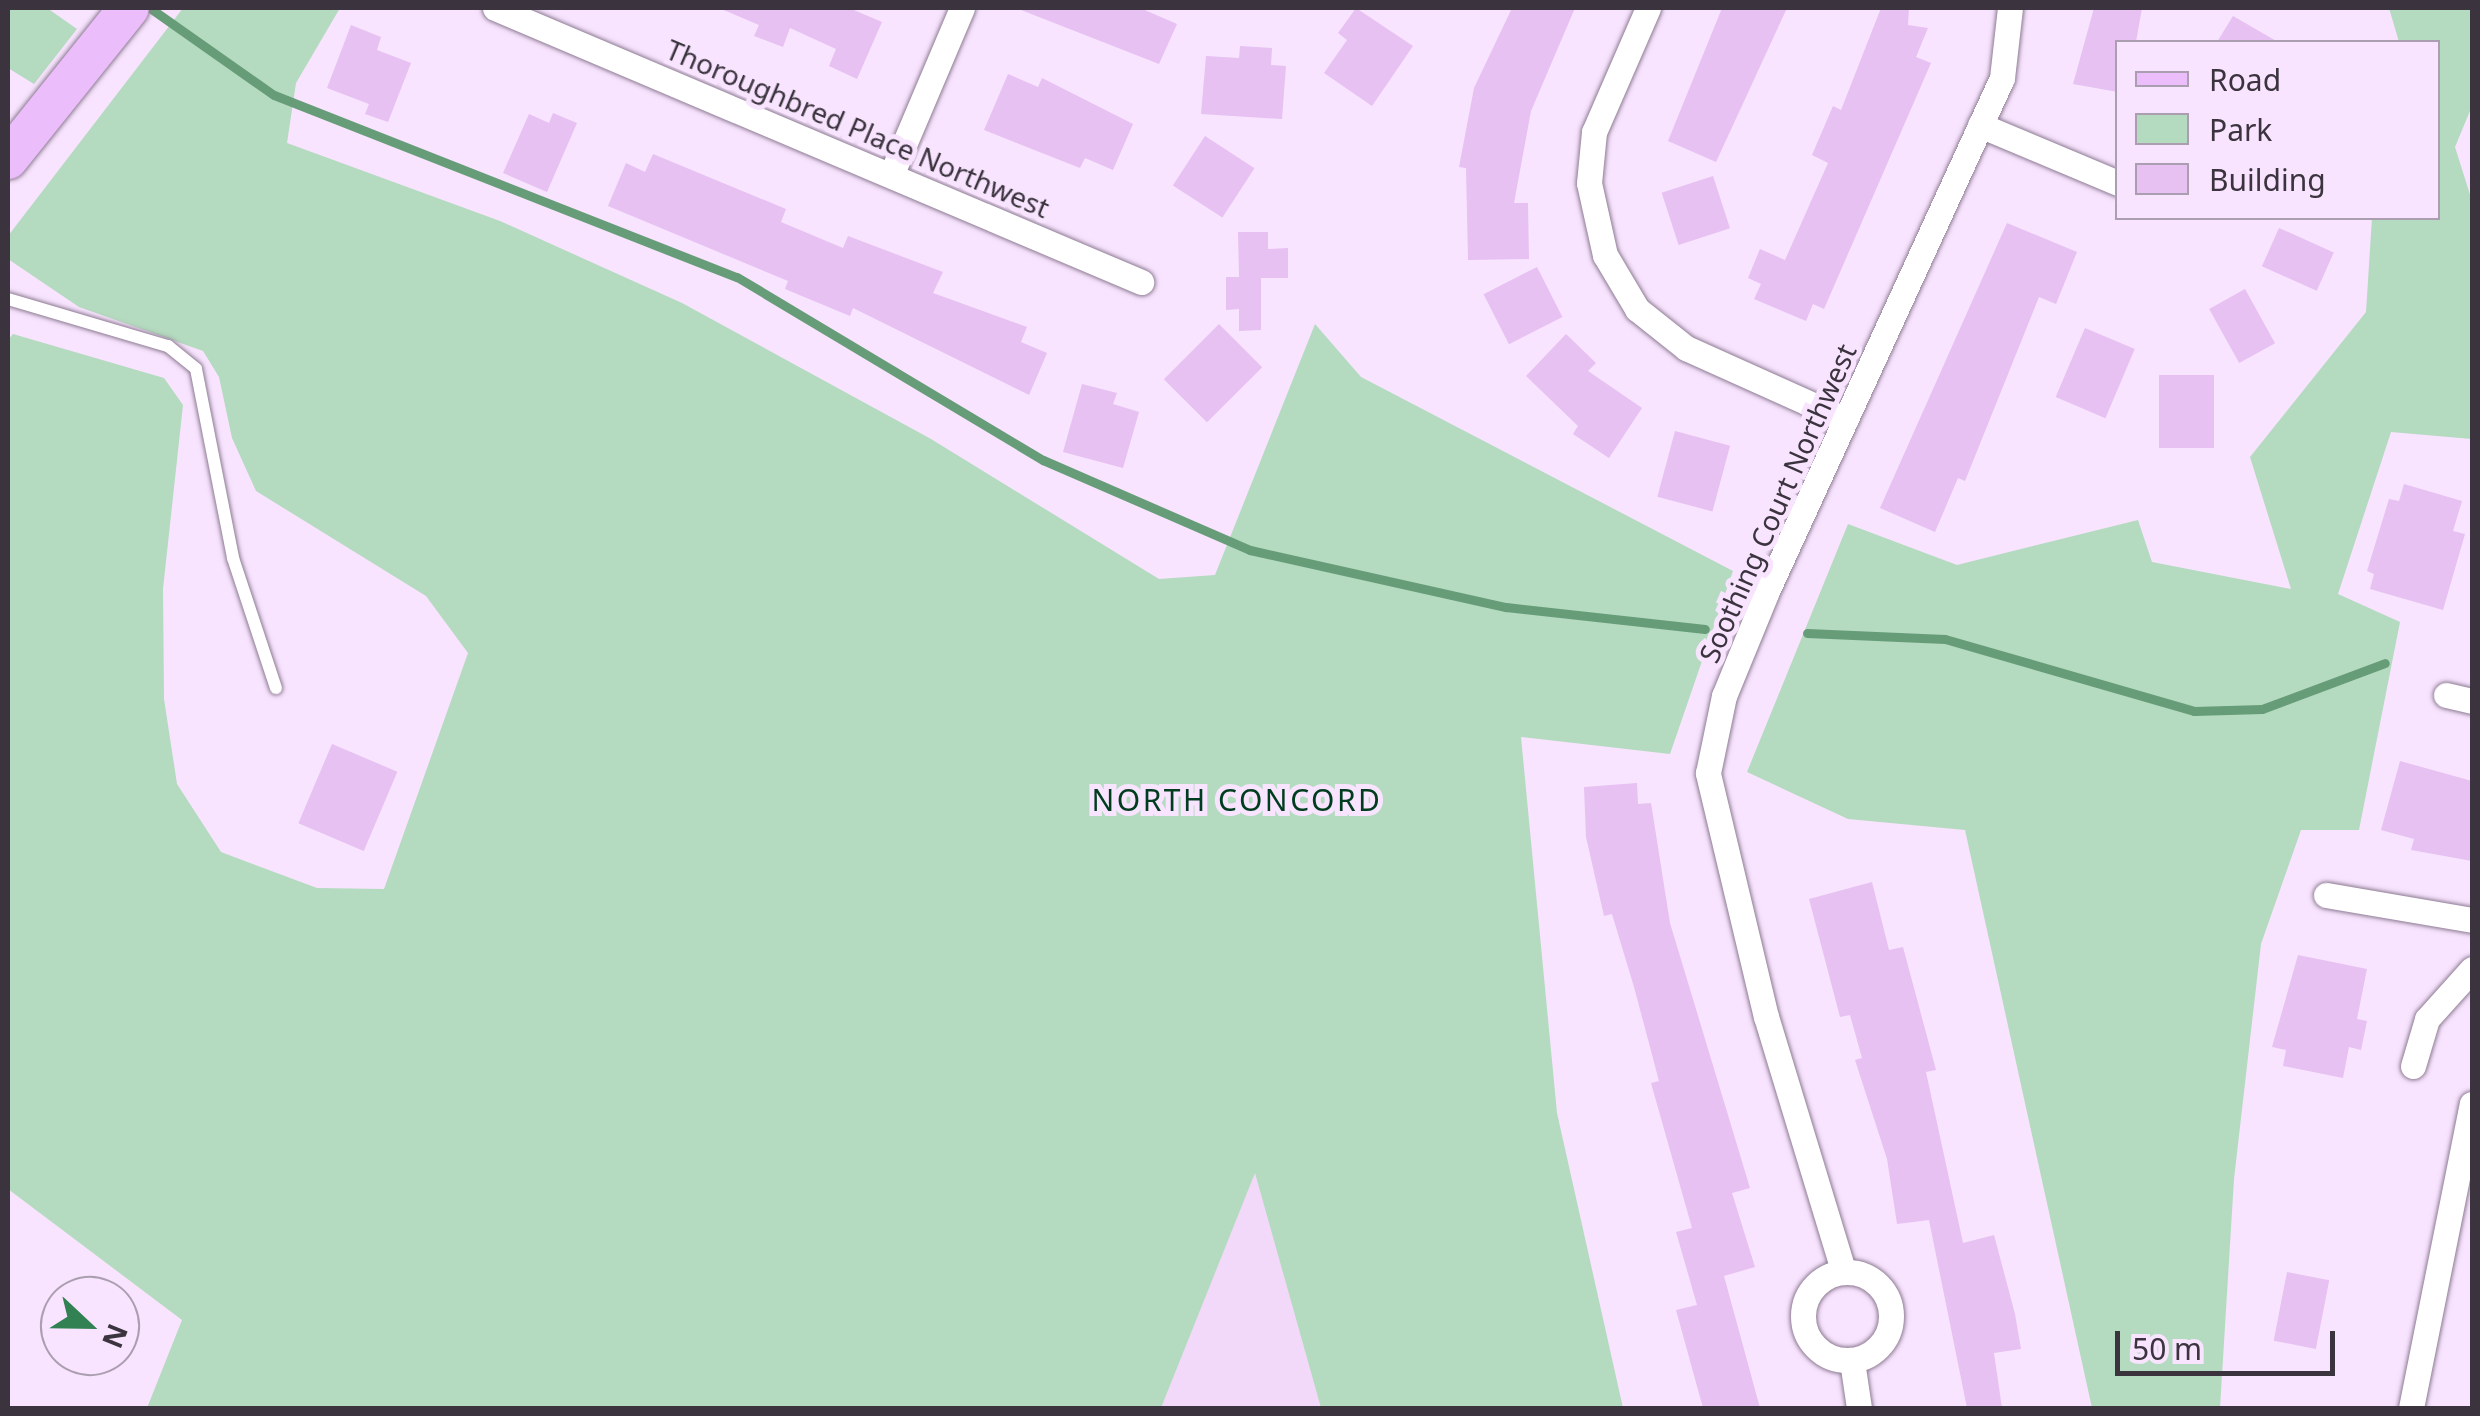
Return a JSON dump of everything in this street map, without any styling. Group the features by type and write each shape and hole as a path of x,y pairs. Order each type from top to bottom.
{"main road":[{"path":"8,159 129,8"}],"street":[{"name":"Thoroughbred Place Northwest","path":"495,8 892,173 1141,282"},
{"path":"892,173 962,8"},
{"path":"1648,8 1594,132 1589,183 1605,255 1638,309 1686,348 1846,420"},
{"name":"Soothing Court Northwest","path":"1842,1270 1766,1017 1708,773 1724,696 2002,78 2010,8"},
{"path":"1980,125 2115,182"},
{"path":"2446,696 2472,702"},
{"path":"2326,894 2472,920"},
{"path":"2413,1066 2427,1019 2472,969"},
{"path":"2411,1408 2472,1104"},
{"path":"1842,1270 1875,1281 1892,1310 1889,1334 1874,1352 1852,1361 1829,1358 1811,1342 1802,1320 1806,1297 1842,1270"},
{"path":"1852,1361 1859,1408"}],"lane":[{"path":"8,299 168,346 196,369 232,558 276,688"}],"shaded area":[{"path":"1255,1171 1321,1408 1161,1408"}],"green space":[{"path":"8,8 47,8 77,29 34,84 8,68"},
{"path":"183,8 340,8 296,83 287,143 500,221 682,303 931,439 1159,579 1215,575 1315,324 1361,377 1733,571 1670,754 1521,737 1557,1113 1623,1408 1321,1408 1255,1173 1161,1408 147,1408 182,1320 140,1288 140,1276 124,1276 8,1189 8,340 13,334 164,378 183,405 163,589 164,699 177,784 221,852 317,888 384,889 468,653 426,596 256,491 232,438 219,377 203,351 79,307 8,259 8,236"},
{"path":"2389,8 2472,8 2472,106 2455,147 2472,201 2472,439 2391,432 2338,594 2400,622 2359,830 2301,830 2261,944 2234,1179 2220,1408 2092,1408 1965,830 1848,819 1747,772 1848,524 1957,565 2138,520 2152,562 2291,589 2250,457 2366,312 2372,220 2440,220 2440,40 2398,40"}],"building":[{"path":"719,8 849,8 882,22 857,79 829,66 836,49 790,28 783,47 754,36 759,25"},
{"path":"1016,8 1140,8 1177,24 1159,64"},
{"path":"1356,8 1413,46 1372,106 1324,73 1347,40 1338,33"},
{"path":"1512,8 1575,8 1531,111 1514,203 1528,203 1529,259 1468,260 1466,168 1459,167 1474,88"},
{"path":"1722,8 1787,8 1716,162 1668,141"},
{"path":"1881,8 1909,8 1908,25 1928,28 1916,57 1931,63 1824,309 1813,304 1806,321 1754,299 1761,284 1748,278 1760,249 1785,260 1828,163 1812,155 1833,106 1841,110"},
{"path":"2094,8 2142,8 2136,40 2115,40 2115,91 2073,84"},
{"path":"2233,16 2275,40 2218,40"},
{"path":"351,25 381,37 377,50 411,63 388,122 365,114 369,104 327,88"},
{"path":"1240,46 1272,48 1271,65 1286,66 1282,119 1201,114 1206,56 1239,58"},
{"path":"1008,74 1038,87 1042,78 1133,124 1113,170 1085,158 1080,168 984,130"},
{"path":"553,113 577,123 547,192 503,173 529,114 549,123"},
{"path":"1205,136 1254,168 1222,218 1173,185"},
{"path":"653,154 786,209 781,222 843,248 848,236 943,272 933,293 1027,327 1021,342 1047,353 1029,395 853,308 850,316 785,289 788,281 608,206 626,163 645,172"},
{"path":"1713,176 1730,228 1679,245 1662,193"},
{"path":"2007,223 2077,252 2056,304 2039,297 1965,481 1958,478 1935,532 1880,508"},
{"path":"2279,228 2334,252 2317,291 2262,266"},
{"path":"1238,232 1268,232 1268,249 1288,248 1288,278 1261,278 1261,330 1239,331 1239,309 1226,310 1226,277 1239,277"},
{"path":"1537,267 1562,317 1509,344 1484,294"},
{"path":"2245,289 2275,343 2239,363 2209,309"},
{"path":"1219,324 1262,367 1207,422 1164,379"},
{"path":"2085,328 2135,349 2105,418 2056,397"},
{"path":"1566,334 1596,363 1588,371 1642,408 1609,458 1573,434 1578,426 1526,376"},
{"path":"2159,375 2214,375 2214,448 2159,448"},
{"path":"1082,384 1117,393 1113,404 1139,412 1123,468 1063,452"},
{"path":"1675,431 1730,446 1712,511 1657,497"},
{"path":"2404,484 2462,501 2453,531 2465,534 2443,610 2370,589 2374,574 2367,571 2389,499 2399,501"},
{"path":"332,744 397,772 364,851 298,823"},
{"path":"2400,761 2472,781 2472,861 2411,850 2414,839 2381,830"},
{"path":"1637,783 1638,804 1651,803 1670,923 1750,1188 1732,1193 1755,1267 1724,1276 1760,1408 1703,1408 1676,1310 1697,1305 1676,1232 1692,1228 1651,1083 1659,1081 1634,987 1612,914 1604,916 1586,837 1584,787"},
{"path":"1872,882 1889,950 1903,947 1936,1070 1926,1072 1963,1243 1994,1235 2015,1314 2021,1349 1994,1353 2002,1408 1967,1408 1929,1220 1897,1224 1887,1159 1855,1060 1862,1058 1850,1015 1840,1017 1809,899"},
{"path":"2298,955 2367,969 2357,1019 2367,1021 2361,1050 2349,1047 2343,1078 2283,1066 2286,1050 2272,1047"},
{"path":"2287,1272 2329,1280 2316,1349 2274,1341"}],"waterway":[{"path":"150,8 274,95 737,277 1043,460 1250,550 1506,607 1705,629"},
{"path":"1807,633 1945,639 2194,711 2262,709 2385,663"}],"district":[{"name":"NORTH CONCORD","path":"1237,800"}]}
